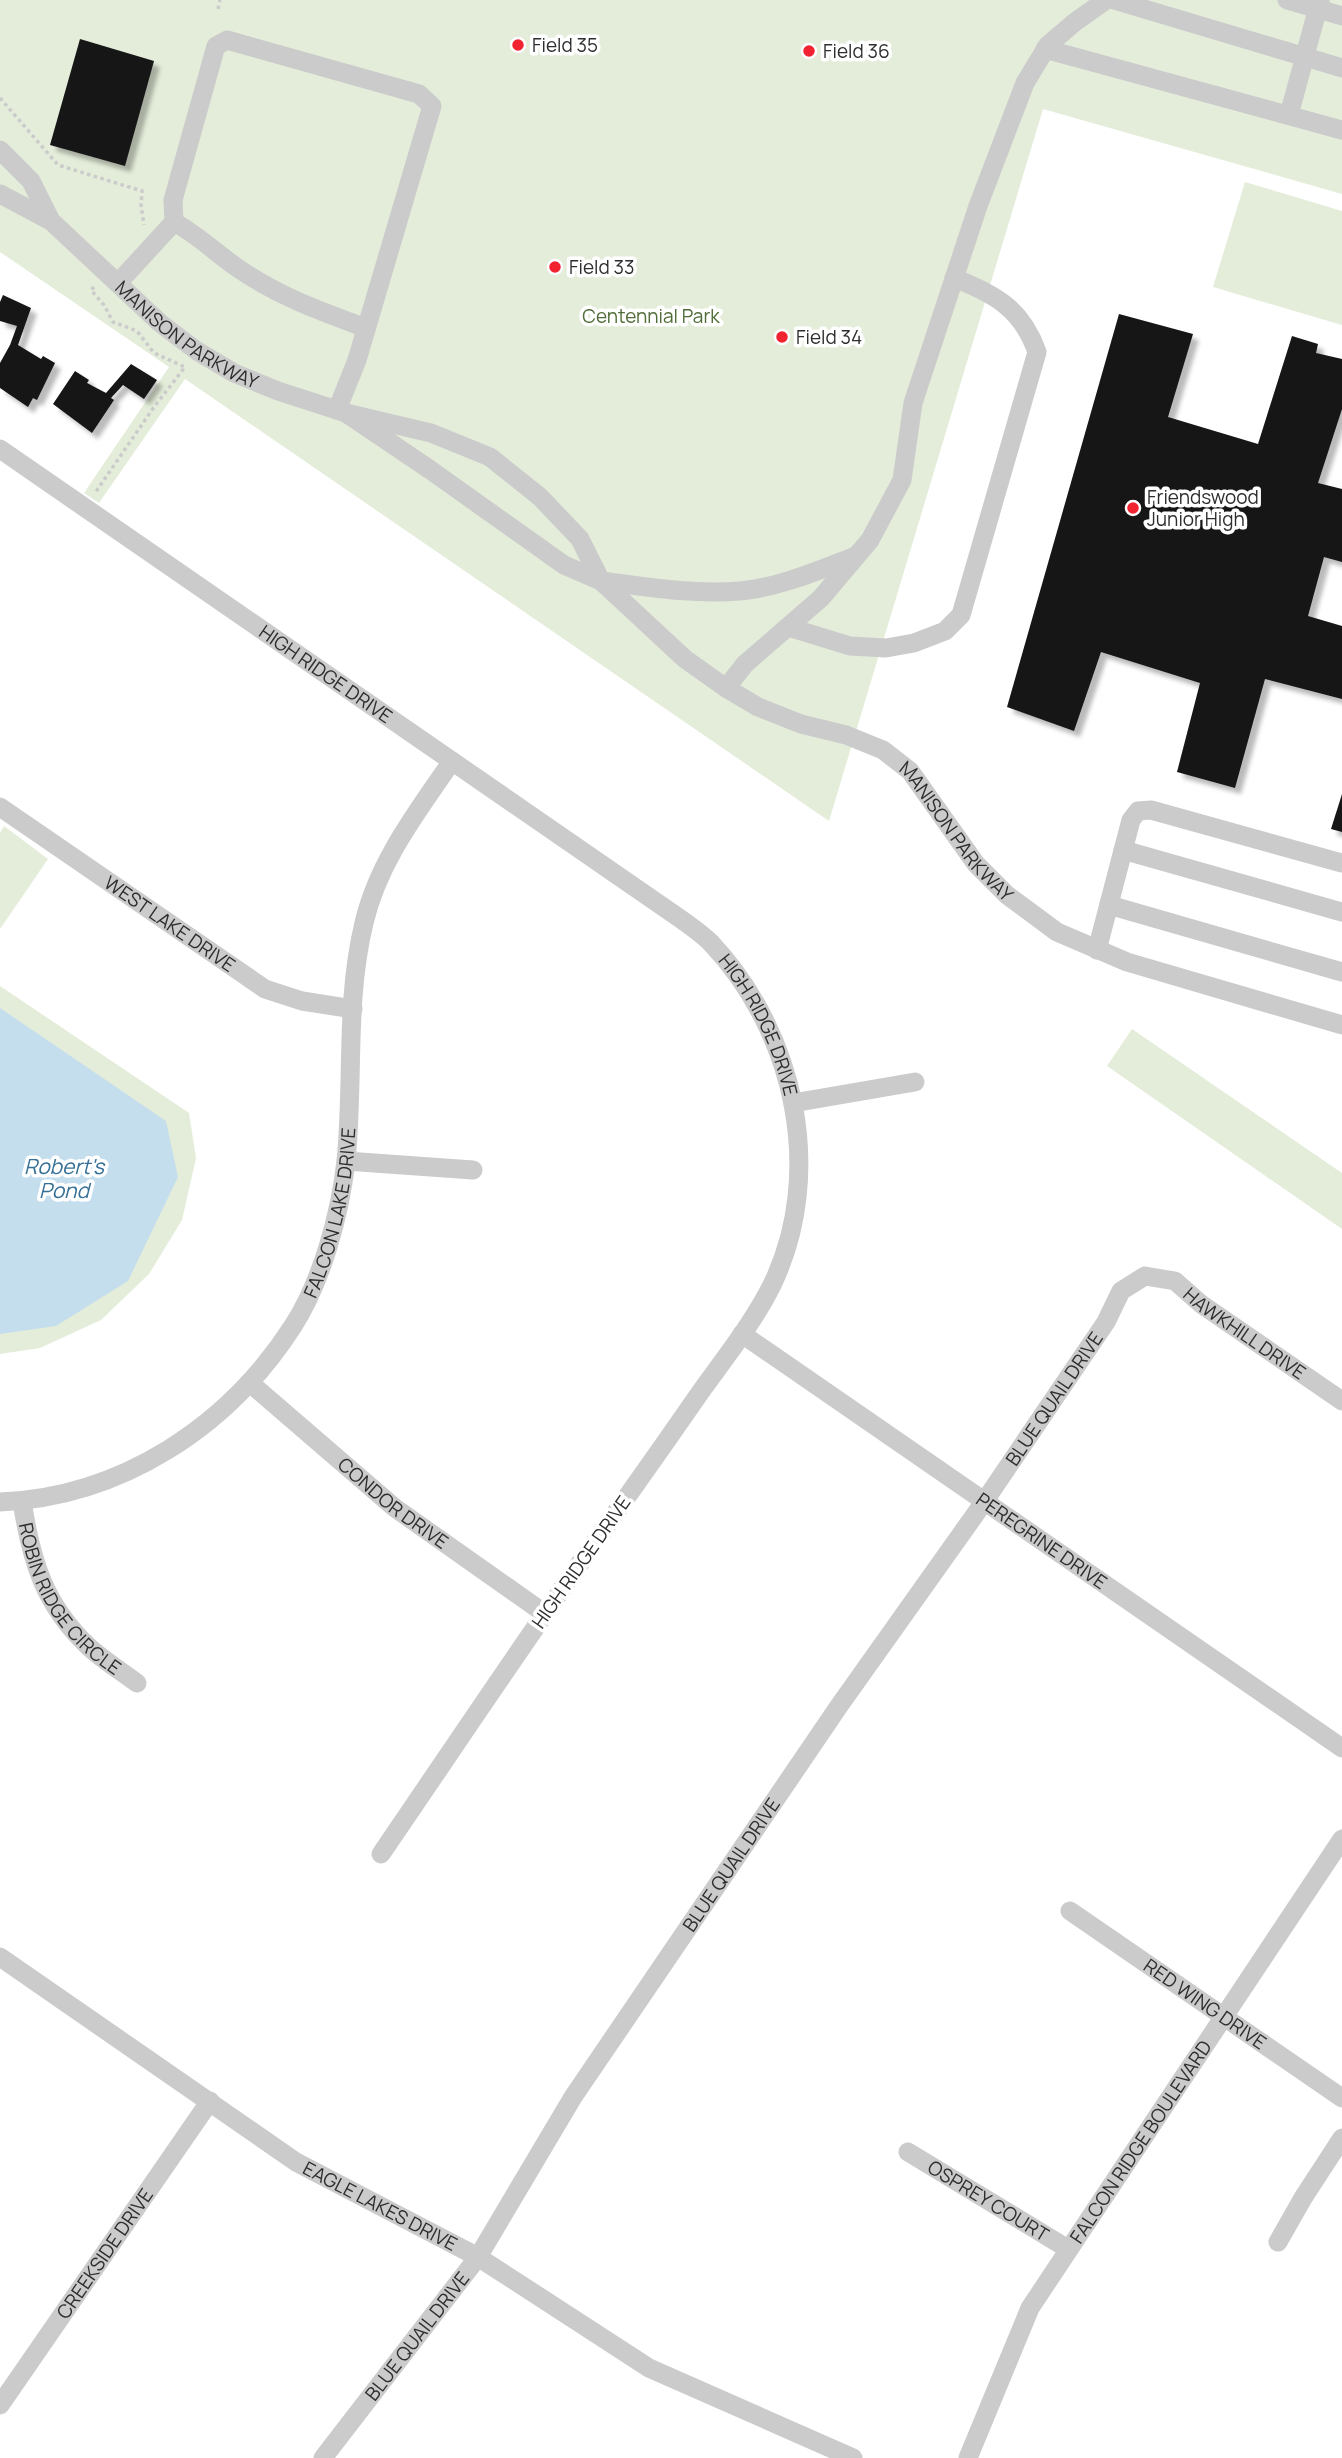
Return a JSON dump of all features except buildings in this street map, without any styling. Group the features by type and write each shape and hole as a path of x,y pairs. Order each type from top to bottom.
{"street":[{"path":"726,688 745,664 821,598 870,540 902,480 913,403 978,206 1025,83 1045,49 1074,22 1107,0"},
{"path":"1114,0 1342,68"},
{"path":"1287,0 1319,4 1342,16"},
{"path":"1289,115 1319,4"},
{"path":"174,222 173,200 216,46 227,40 419,94 432,106 341,411"},
{"path":"1045,49 1342,130"},
{"name":"MANISON PARKWAY","path":"0,150 31,181 51,221"},
{"name":"MANISON PARKWAY","path":"0,194 51,221 160,323 197,351 234,373 278,391 341,411 431,433 490,457 540,497 580,539 601,581"},
{"path":"113,278 174,222"},
{"path":"174,222 195,234 240,270 288,299 366,328"},
{"path":"788,627 850,646 886,648 914,643 945,631 961,615 1037,352 1030,333 1014,312 985,290 954,278"},
{"name":"MANISON PARKWAY","path":"341,411 420,462 564,565 601,581 685,659 726,688 758,707 801,724 846,735 883,750 910,771 975,864 1007,895 1057,932 1128,962 1342,1025"},
{"name":"HIGH RIDGE DRIVE","path":"0,449 661,905 710,942 738,975 761,1011 780,1054 793,1102 798,1150 797,1194 787,1245 771,1285 742,1334 544,1613 381,1854"},
{"path":"601,581 672,590 741,591 794,580 856,556"},
{"name":"FALCON LAKE DRIVE","path":"0,1502 67,1493 118,1477 159,1456 196,1432 250,1383 294,1325 320,1270 336,1220 346,1161 352,1009 357,955 365,920 381,872 452,761"},
{"name":"WEST LAKE DRIVE","path":"0,807 265,989 302,1002 352,1009"},
{"path":"1097,950 1131,820 1138,811 1151,810 1342,863"},
{"path":"1123,850 1342,912"},
{"path":"1109,905 1342,972"},
{"path":"793,1102 915,1082"},
{"path":"346,1161 472,1170"},
{"name":"HAWKHILL DRIVE","path":"1145,1276 1175,1281 1201,1304 1342,1401"},
{"name":"BLUE QUAIL DRIVE","path":"323,2458 478,2257 581,2085 839,1706 984,1502 1106,1322 1121,1291 1145,1276"},
{"name":"PEREGRINE DRIVE","path":"742,1334 1342,1748"},
{"name":"CONDOR DRIVE","path":"250,1383 395,1508 544,1613"},
{"name":"ROBIN RIDGE CIRCLE","path":"22,1501 28,1543 41,1583 61,1617 90,1647 137,1683"},
{"name":"FALCON RIDGE BOULEVARD","path":"968,2458 1030,2308 1342,1839"},
{"name":"RED WING DRIVE","path":"1070,1911 1342,2098"},
{"name":"EAGLE LAKES DRIVE","path":"0,1957 296,2162 478,2257 649,2368 853,2458"},
{"name":"CREEKSIDE DRIVE","path":"0,2405 210,2101"},
{"path":"1278,2242 1342,2138"},
{"name":"OSPREY COURT","path":"908,2152 1068,2249"}],"path":[{"path":"218,9 220,0"},
{"path":"0,98 58,165 142,191 141,205 145,220 142,231"},
{"path":"91,498 154,407 185,368 154,352 137,331 113,322 104,305 91,290 113,278"}],"green space":[{"name":"Centennial Park","path":"0,0 1342,0 1342,194 1043,109 829,821 185,379 99,503 84,493 169,367 0,252"},
{"path":"1245,182 1342,211 1342,325 1213,287"},
{"path":"4,826 48,859 0,929 0,833"},
{"path":"0,986 189,1113 196,1158 182,1220 149,1274 101,1320 40,1348 0,1354"},
{"path":"1132,1029 1342,1173 1342,1229 1107,1066"}],"water":[{"name":"Robert's Pond","path":"0,1008 166,1121 178,1177 128,1281 56,1326 0,1334"}],"place":[{"name":"Field 35","path":"518,45"},
{"name":"Field 36","path":"809,51"},
{"name":"Field 33","path":"555,267"},
{"name":"Field 34","path":"782,337"},
{"name":"Friendswood Junior High","path":"1133,508"}]}
